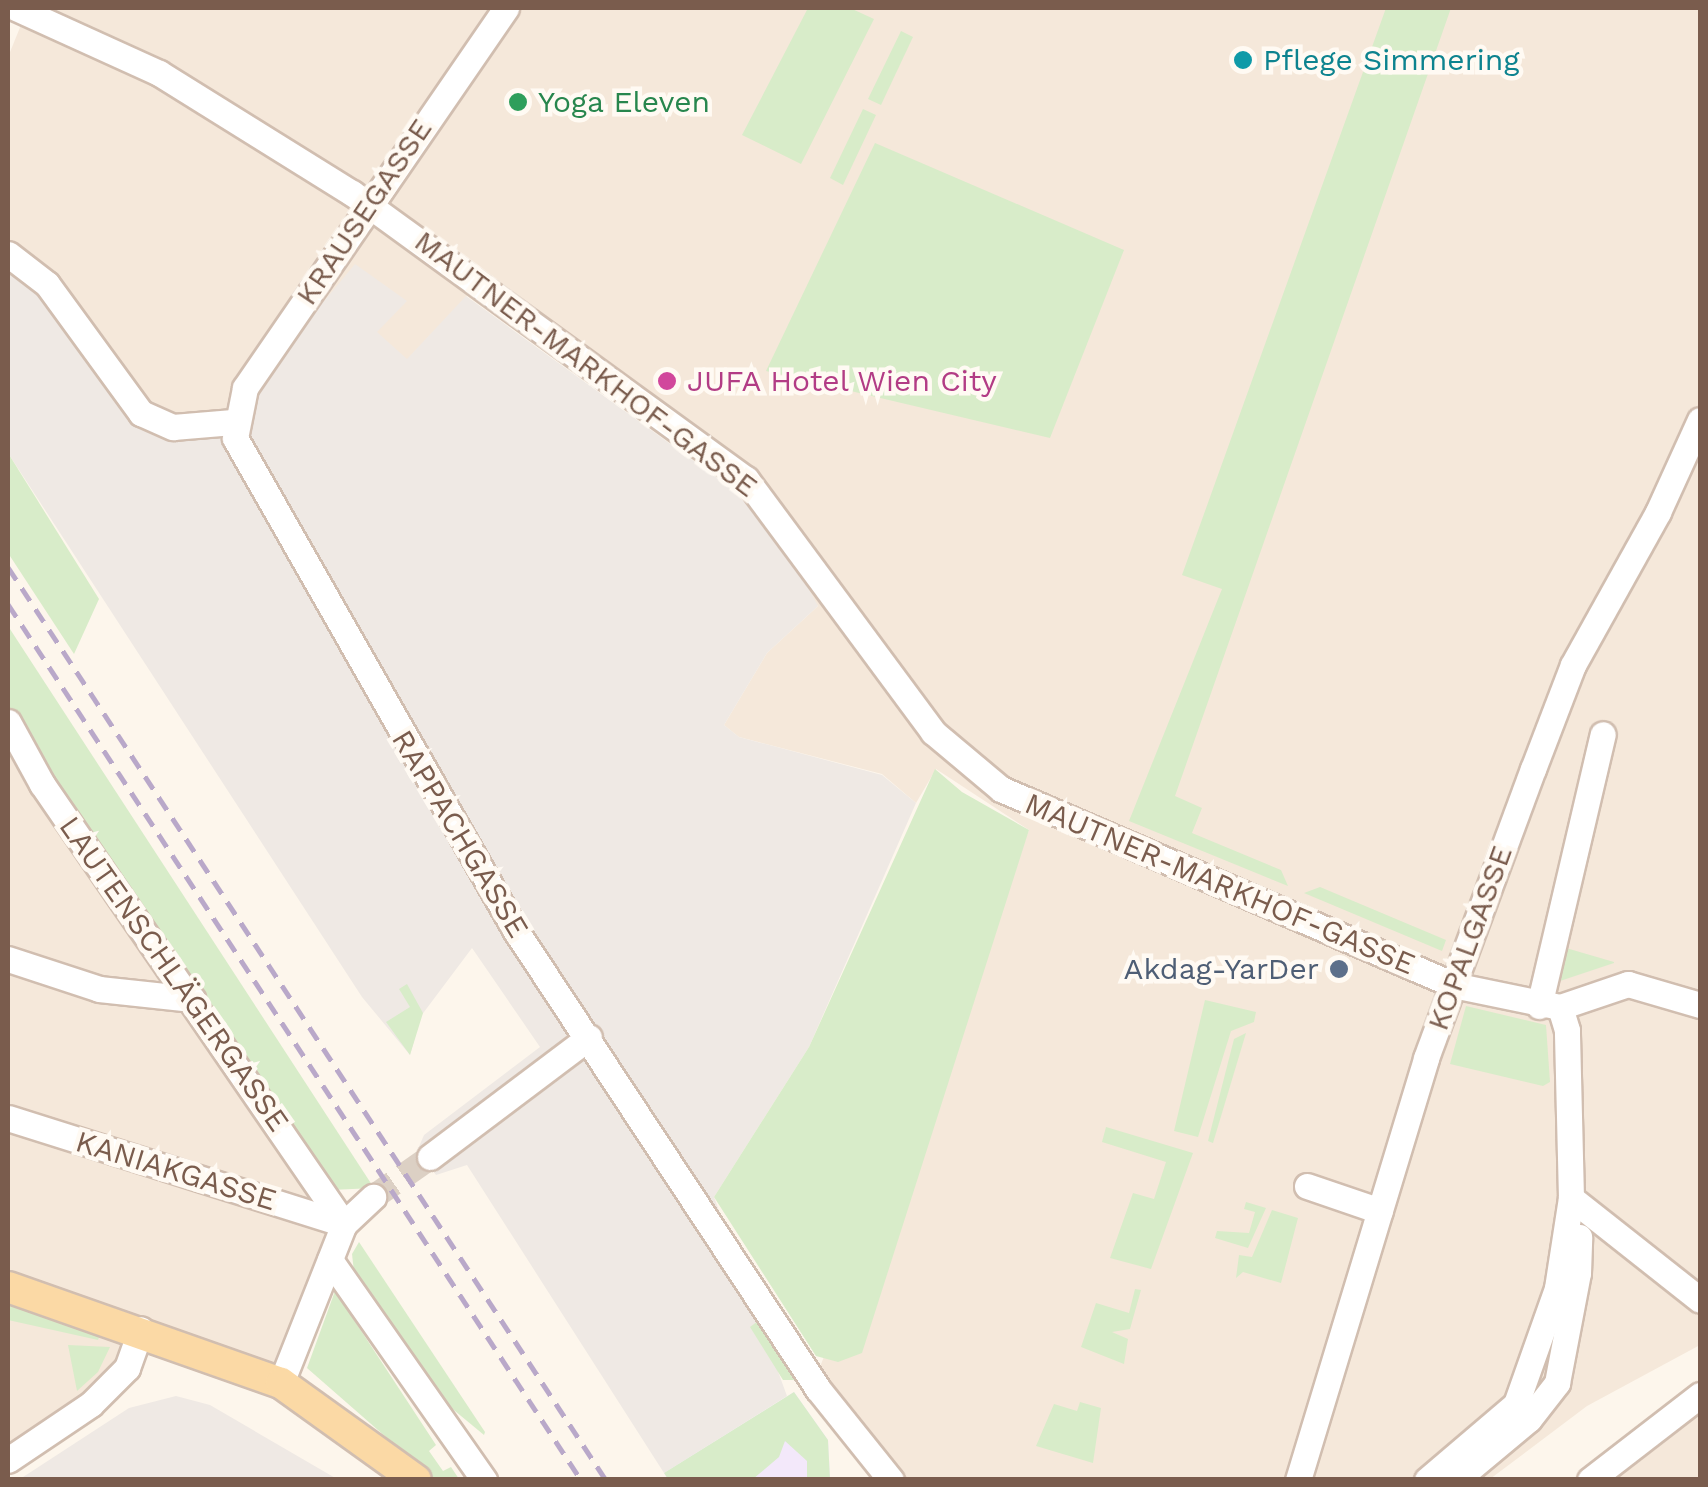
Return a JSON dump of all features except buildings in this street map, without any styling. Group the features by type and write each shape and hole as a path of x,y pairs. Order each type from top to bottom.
{"main road":[{"path":"8,1286 141,1329 281,1382 416,1480"}],"street":[{"name":"MAUTNER-MARKHOF-GASSE","path":"16,8 159,72 369,204 759,490 926,722 982,776 1062,820 1453,985 1549,1006"},
{"name":"KRAUSEGASSE","path":"234,422 244,388 498,10"},
{"path":"8,254 46,284 141,412 173,427 234,422"},
{"name":"KOPALGASSE","path":"1298,1480 1453,985 1573,665 1700,420"},
{"name":"RAPPACHGASSE","path":"234,422 250,474 516,931 589,1036 818,1389 890,1480"},
{"name":"LAUTENSCHLÄGERGASSE","path":"8,722 42,784 344,1224"},
{"path":"1428,1480 1501,1418 1526,1386 1560,1274 1570,1198 1568,1030 1549,1006 1603,734"},
{"path":"8,959 98,989 192,999"},
{"path":"1549,1006 1628,984 1698,1000"},
{"path":"430,1157 589,1036"},
{"name":"KANIAKGASSE","path":"8,1118 344,1224"},
{"path":"1307,1186 1380,1210"},
{"path":"281,1382 344,1224 373,1197"},
{"path":"1570,1198 1700,1300"},
{"path":"1456,1480 1529,1420 1557,1383 1578,1273 1579,1226 1570,1198"},
{"path":"330,1260 484,1480"},
{"path":"8,1460 91,1404 127,1368 141,1329"},
{"path":"1590,1480 1700,1396"}],"shaded area":[{"path":"8,8 1700,8 1700,1345 1587,1406 1490,1479 904,1479 867,1443 818,1372 1029,830 936,769 916,803 882,774 739,737 724,725 767,653 818,606 723,479 467,296 407,360 376,332 406,301 222,425 166,426 8,248 8,57 21,25 8,19"},
{"path":"8,248 141,412 222,424 355,264 407,301 377,332 407,359 466,296 745,498 793,559 818,606 767,653 724,725 739,737 882,775 916,803 809,1047 714,1197 787,1396 664,1473 467,1165 436,1175 418,1149 424,1135 540,1047 472,948 421,1016 410,1055 362,997 8,453"},
{"path":"8,708 356,1224 281,1383 150,1353 118,1400 8,1471"},
{"path":"794,1392 828,1440 830,1479 668,1480 664,1473"},
{"path":"176,1396 210,1405 337,1479 20,1479 129,1408"},
{"path":"1700,1407 1700,1479 1603,1480"}],"green space":[{"path":"808,8 850,8 874,19 801,164 742,135"},
{"path":"1386,8 1451,8 1175,796 1202,808 1192,833 1281,870 1288,886 1129,821 1222,589 1182,575"},
{"path":"901,31 913,37 881,105 868,99"},
{"path":"863,109 876,115 843,185 830,178"},
{"path":"875,143 1124,250 1050,438 766,371"},
{"path":"8,453 99,599 74,654 8,553"},
{"path":"8,626 374,1188 331,1190 49,781 8,708"},
{"path":"935,769 962,792 1029,830 862,1353 838,1362 816,1356 714,1197 809,1047"},
{"path":"1320,887 1446,940 1442,951 1304,893"},
{"path":"1566,948 1614,962 1614,963 1554,983"},
{"path":"407,984 423,1013 410,1055 386,1022 410,1007 399,989"},
{"path":"1205,1000 1256,1012 1254,1022 1231,1031 1198,1137 1174,1131"},
{"path":"1466,1006 1546,1025 1550,1082 1543,1086 1450,1064"},
{"path":"1246,1033 1213,1143 1208,1141 1234,1039"},
{"path":"1106,1127 1193,1153 1151,1269 1110,1258 1133,1193 1154,1199 1166,1162 1102,1142"},
{"path":"1246,1202 1266,1208 1248,1248 1215,1238 1217,1231 1249,1233 1255,1212 1244,1209"},
{"path":"1272,1210 1298,1218 1281,1283 1243,1272 1236,1278 1239,1255 1252,1257"},
{"path":"359,1242 484,1435 432,1392 355,1281 352,1254"},
{"path":"1135,1289 1141,1290 1130,1329 1112,1332 1128,1339 1124,1364 1081,1347 1096,1303 1129,1313"},
{"path":"335,1291 436,1445 429,1451 443,1471 451,1467 459,1479 434,1479 307,1368"},
{"path":"8,1302 101,1332 98,1340 8,1320"},
{"path":"758,1321 790,1370 802,1380 783,1380 750,1327"},
{"path":"68,1345 110,1347 98,1372 77,1391"},
{"path":"794,1392 828,1440 830,1479 807,1479 807,1461 785,1441 779,1457 753,1479 668,1479 664,1473"},
{"path":"1080,1402 1101,1408 1093,1463 1036,1446 1054,1404 1077,1411"}],"tunnel":[{"path":"373,1197 430,1157"}],"railway":[{"path":"8,567 606,1480"},
{"path":"8,604 581,1480"}],"place":[{"name":"Pflege Simmering","path":"1243,60"},
{"name":"Yoga Eleven","path":"518,102"},
{"name":"JUFA Hotel Wien City","path":"667,381"},
{"name":"Akdag-YarDer","path":"1339,969"}]}
